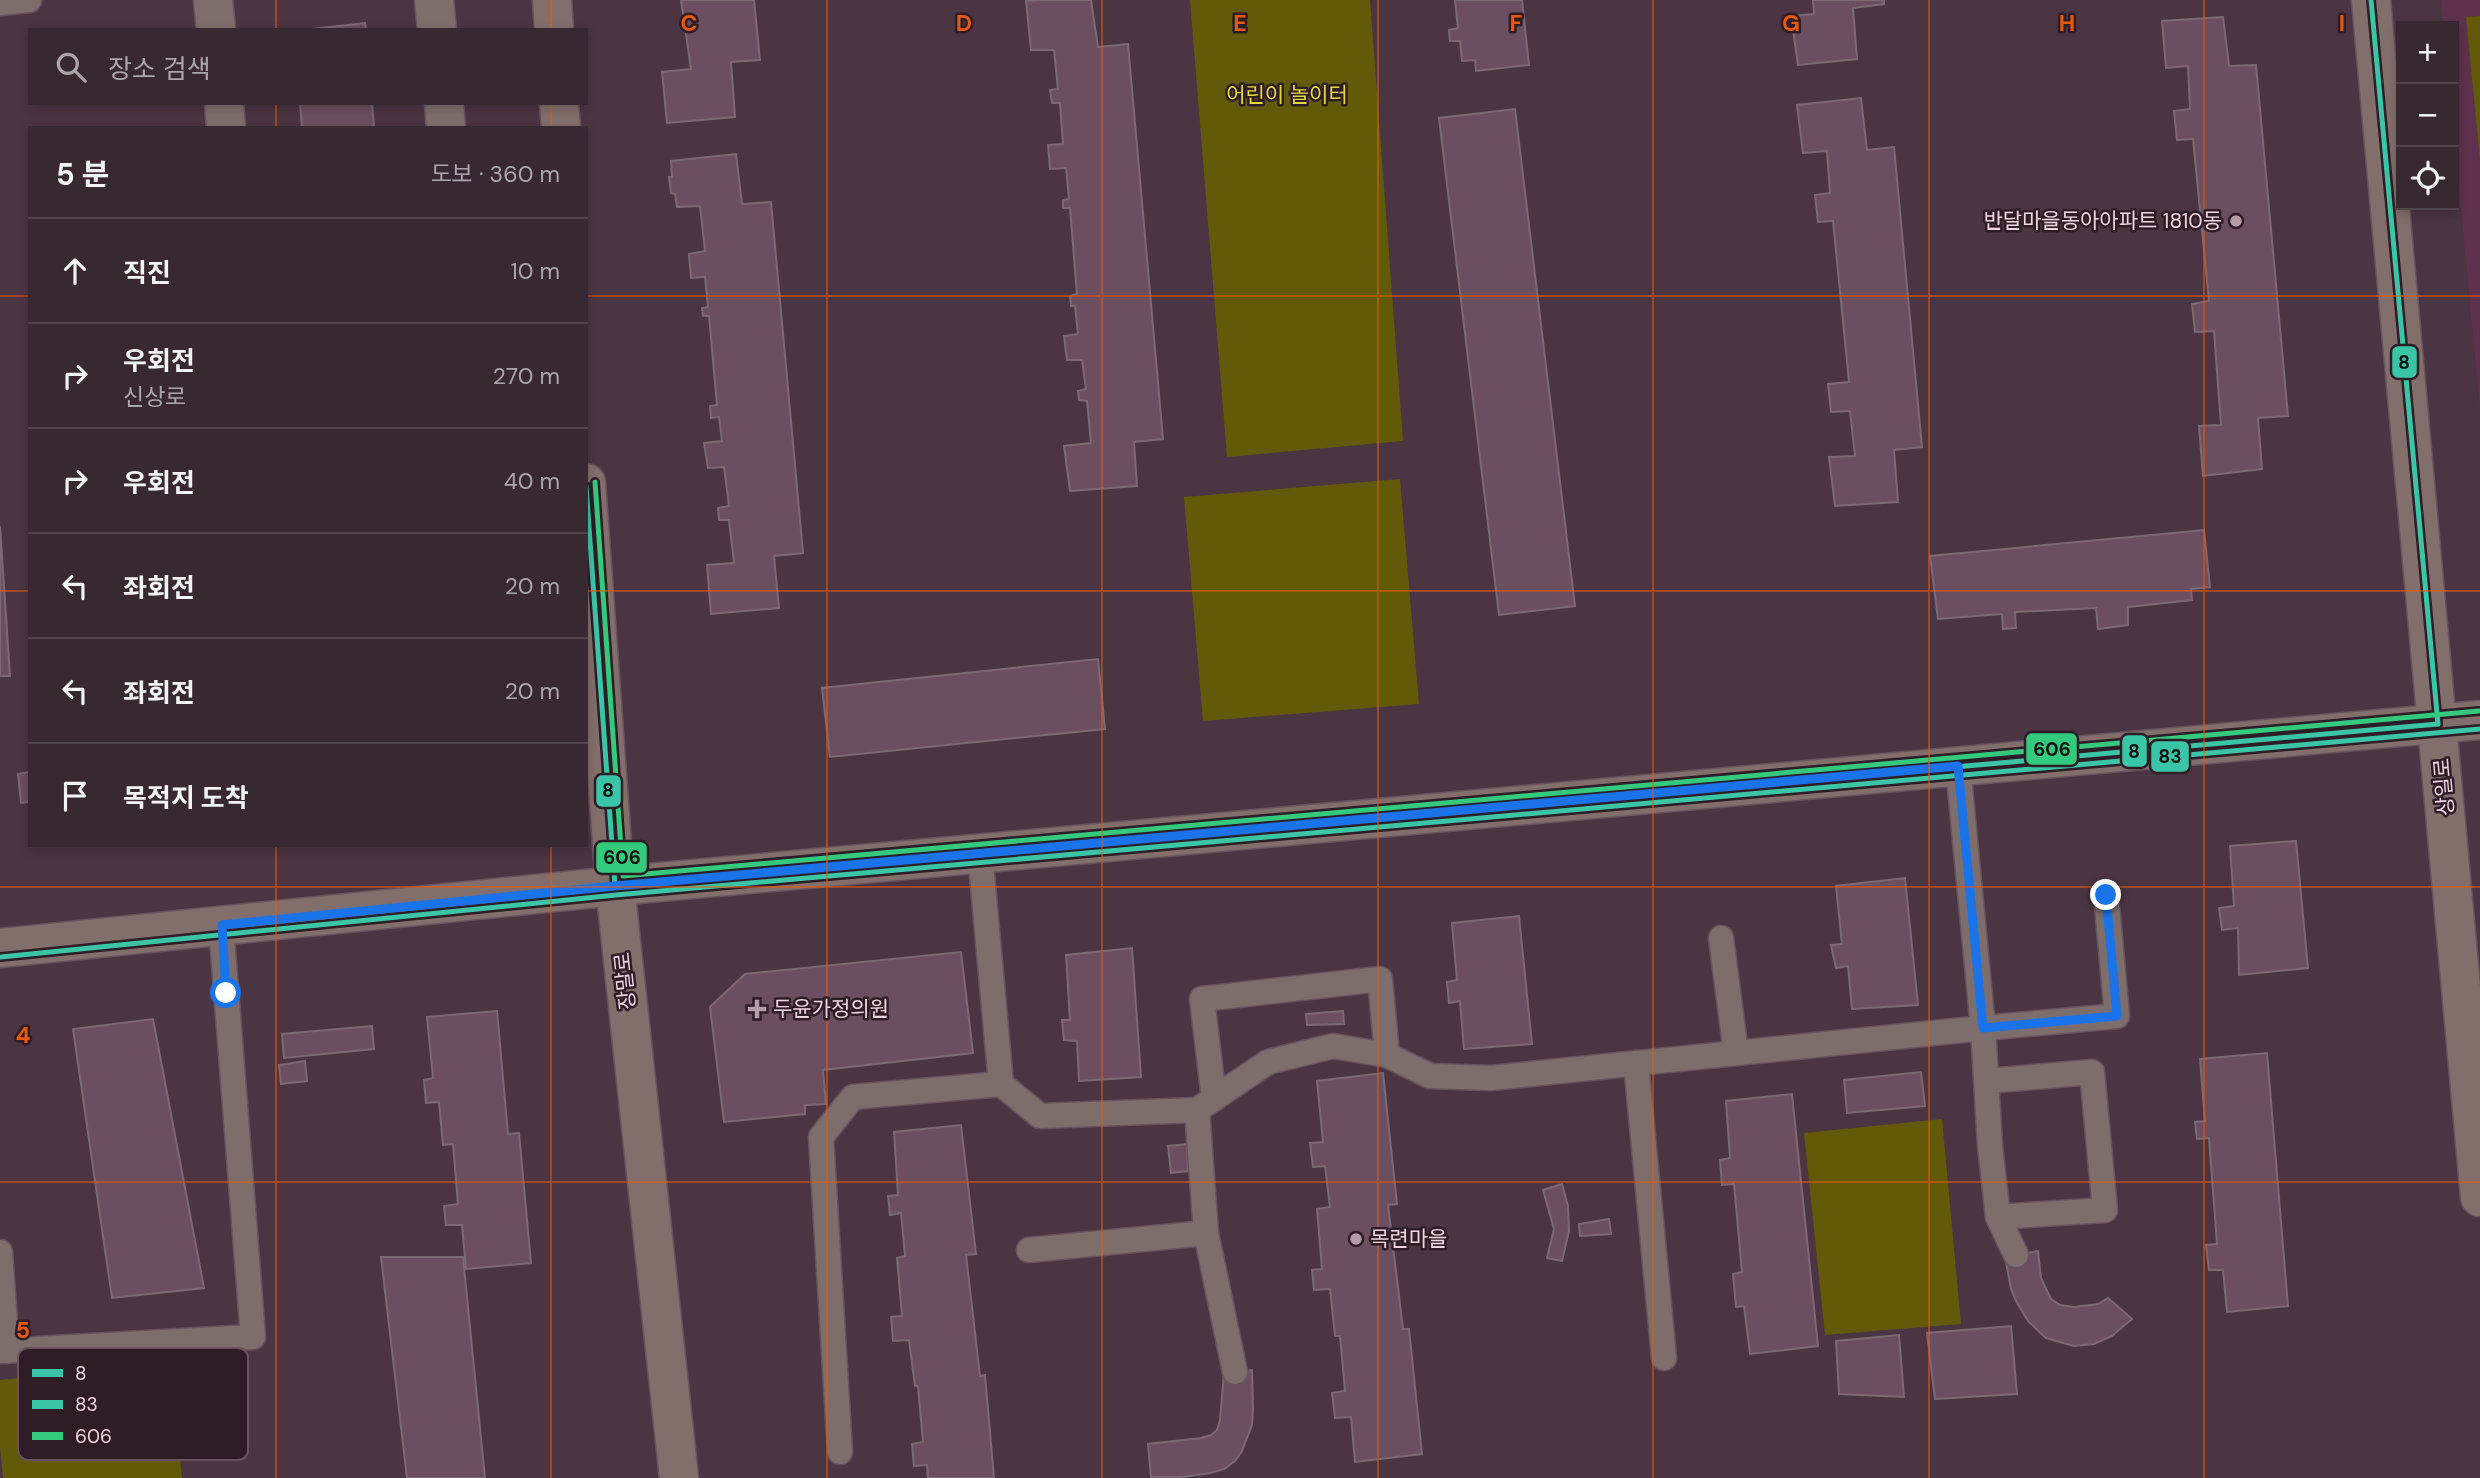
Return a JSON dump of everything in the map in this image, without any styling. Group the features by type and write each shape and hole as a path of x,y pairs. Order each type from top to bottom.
{"street":[{"path":"213,0 216,28"},
{"path":"434,0 437,28"},
{"path":"552,0 554,28"},
{"name":"상일로","path":"2371,0 2480,1197"},
{"path":"224,105 226,126"},
{"path":"444,105 446,126"},
{"path":"559,105 561,126"},
{"name":"장말로","path":"588,511 615,886 679,1478"},
{"path":"0,948 615,886 2480,720"}],"lane":[{"path":"0,3 29,0"},
{"path":"1958,766 1998,1217 2016,1255"},
{"path":"980,853 1001,1084"},
{"path":"840,1452 821,1136 853,1097 1001,1084 1040,1116 1206,1104 1268,1062 1333,1046 1387,1055 1430,1076 1490,1078 2117,1016 2106,895"},
{"path":"57,1348 253,1337 222,925"},
{"path":"1721,938 1736,1053"},
{"path":"1235,1372 1206,1233 1206,1104 1202,999 1380,979 1387,1055"},
{"path":"1636,1063 1664,1358"},
{"path":"1987,1081 2092,1072 2105,1210 1998,1217"},
{"path":"1029,1250 1206,1233"},
{"path":"0,1252 4,1351"}],"shaded area":[{"path":"2441,0 2480,0 2480,409 2459,187 2459,21 2443,21"}],"green space":[{"name":"어린이 놀이터","path":"1190,0 1370,0 1403,441 1227,457"},
{"path":"2480,16 2480,159 2466,17"},
{"path":"1400,479 1419,704 1203,721 1184,497"},
{"path":"1942,1119 1961,1324 1825,1335 1804,1133"},
{"path":"18,1378 18,1460 180,1460 182,1478 3,1478 0,1380"}],"building":[{"path":"681,0 754,0 760,60 731,62 735,117 667,123 662,72 691,69"},
{"path":"1091,0 1098,47 1128,44 1163,439 1134,442 1137,486 1070,491 1064,446 1091,443 1087,401 1079,400 1078,391 1086,389 1082,360 1067,360 1064,336 1078,334 1075,306 1071,306 1070,296 1077,294 1070,208 1063,208 1063,200 1069,199 1066,168 1050,169 1048,145 1063,144 1060,103 1052,103 1050,90 1058,89 1054,50 1031,50 1026,1"},
{"path":"1455,0 1522,0 1529,65 1476,71 1475,60 1462,61 1460,41 1450,41 1449,30 1458,28"},
{"path":"1813,0 1884,0 1884,4 1853,8 1857,59 1798,65 1791,16 1814,14"},
{"name":"반달마을동아아파트 1810동","path":"2223,17 2229,66 2256,65 2288,416 2258,418 2262,469 2203,476 2199,426 2221,425 2214,331 2195,332 2192,304 2209,301 2193,139 2177,140 2174,111 2190,109 2188,66 2166,68 2162,21"},
{"path":"365,23 366,28 321,28"},
{"path":"1861,98 1867,150 1894,147 1922,447 1894,450 1898,502 1835,506 1829,457 1855,456 1850,411 1831,412 1828,384 1849,382 1833,221 1818,222 1815,195 1830,193 1827,151 1803,153 1797,105"},
{"path":"300,105 372,105 374,126 302,126"},
{"path":"1515,109 1575,606 1499,615 1439,118"},
{"path":"736,154 742,204 771,202 803,553 774,556 779,608 711,614 707,565 734,563 729,520 719,520 718,508 729,506 724,467 708,468 704,443 722,441 719,417 711,418 710,406 717,405 709,316 703,316 702,308 708,307 705,277 691,278 689,254 705,251 700,206 677,207 675,194 671,193 669,177 672,177 671,161"},
{"path":"0,526 10,676 0,676"},
{"path":"2204,530 2210,587 2191,589 2192,600 2128,607 2128,625 2098,629 2096,608 2015,612 2016,628 2003,629 2002,614 1938,619 1930,556"},
{"path":"1098,659 1105,729 830,757 822,688"},
{"path":"28,772 28,802 21,803 18,774"},
{"path":"2296,841 2308,968 2239,975 2238,928 2222,930 2219,908 2234,906 2230,846"},
{"path":"1905,878 1918,1005 1852,1009 1848,966 1836,968 1831,945 1842,944 1836,886"},
{"path":"1519,916 1532,1044 1464,1049 1460,1001 1449,1003 1447,982 1457,980 1452,923"},
{"path":"1132,948 1141,1077 1079,1081 1077,1041 1064,1040 1062,1020 1070,1020 1066,955"},
{"path":"961,952 973,1053 823,1070 826,1104 805,1105 805,1114 724,1122 710,1007 745,974"},
{"path":"497,1011 508,1134 519,1133 531,1263 466,1269 462,1225 446,1225 444,1206 458,1204 453,1144 443,1145 439,1102 426,1103 424,1080 433,1078 427,1017"},
{"path":"1343,1011 1344,1024 1307,1025 1306,1014"},
{"path":"153,1019 204,1288 112,1298 73,1029"},
{"path":"372,1026 374,1049 284,1058 282,1034"},
{"path":"2267,1053 2288,1306 2227,1312 2223,1270 2209,1270 2206,1245 2217,1244 2209,1138 2197,1139 2195,1122 2205,1121 2200,1059"},
{"path":"305,1061 307,1081 281,1084 279,1065"},
{"path":"1921,1072 1925,1106 1847,1113 1844,1080"},
{"name":"목련마을","path":"1383,1073 1397,1204 1388,1205 1403,1329 1409,1329 1422,1454 1355,1462 1351,1417 1335,1418 1332,1393 1345,1391 1340,1336 1335,1336 1330,1289 1314,1290 1312,1270 1322,1269 1317,1209 1330,1207 1325,1166 1313,1167 1310,1143 1323,1142 1317,1081"},
{"path":"1792,1094 1818,1346 1750,1354 1744,1306 1736,1307 1733,1274 1742,1272 1734,1184 1722,1185 1720,1160 1730,1158 1726,1101"},
{"path":"961,1125 976,1254 966,1255 980,1376 985,1375 994,1478 928,1478 927,1465 914,1466 912,1444 923,1442 918,1386 915,1386 909,1340 893,1341 891,1317 902,1316 897,1258 905,1256 901,1213 890,1215 888,1196 898,1195 894,1132"},
{"path":"1187,1144 1188,1171 1171,1173 1168,1146"},
{"path":"1562,1184 1568,1206 1569,1231 1562,1261 1547,1258 1554,1229 1543,1190"},
{"path":"1609,1219 1611,1234 1580,1236 1579,1224"},
{"path":"2038,1251 2041,1278 2051,1299 2060,1305 2074,1307 2098,1304 2108,1298 2132,1319 2112,1336 2094,1344 2074,1346 2046,1338 2028,1321 2016,1301 2005,1257"},
{"path":"381,1257 463,1257 485,1478 407,1478"},
{"path":"2011,1326 2017,1394 1935,1399 1927,1333"},
{"path":"1899,1335 1904,1397 1839,1394 1836,1341"},
{"path":"1252,1370 1252,1425 1235,1461 1224,1469 1210,1473 1183,1477 1151,1477 1148,1444 1211,1435 1217,1430 1220,1420 1224,1373"}],"transit line":[{"name":"8","path":"2371,0 2438,724"},
{"name":"606","path":"595,482 623,876 2479,711"},
{"name":"8","path":"588,514 615,886"},
{"name":"8","path":"615,886 2438,724"},
{"name":"83","path":"1,957 616,895 2480,729"}],"place":[{"name":"반달마을동아아파트 1810동","path":"2236,221"},
{"name":"두윤가정의원","path":"757,1009"},
{"name":"목련마을","path":"1356,1239"}],"route":[{"path":"226,993 222,925 615,886 1958,766 1983,1028 2117,1016 2106,895"}]}
